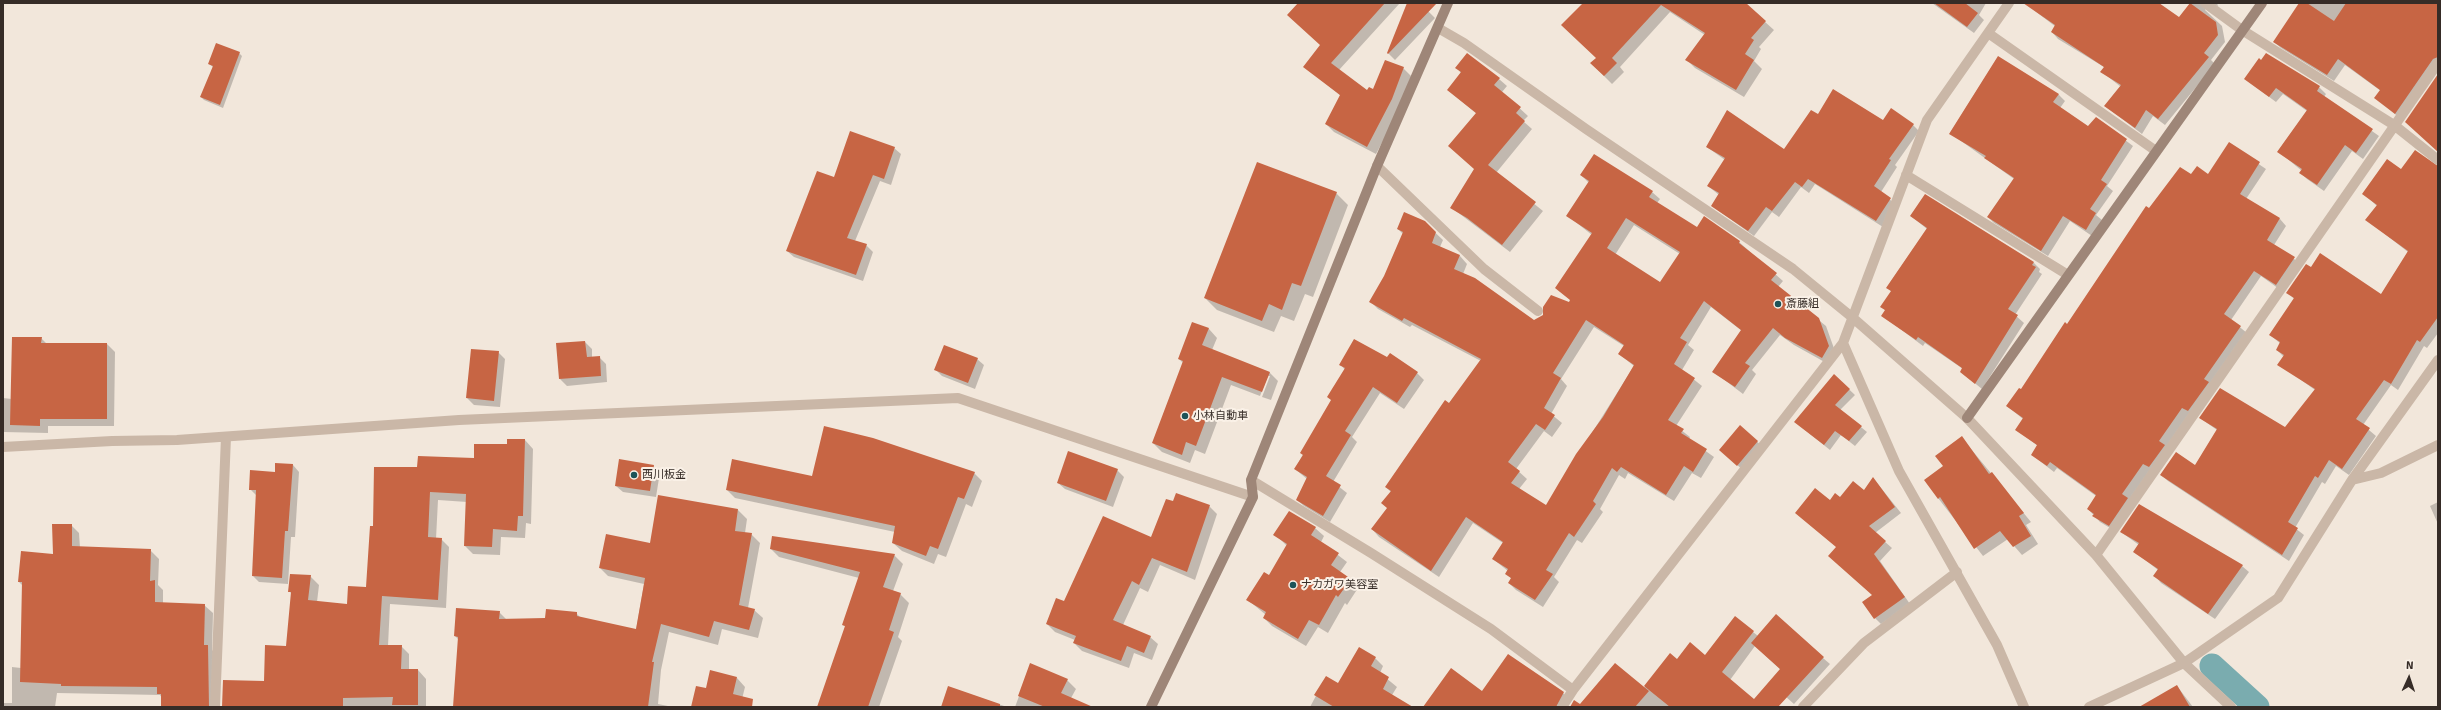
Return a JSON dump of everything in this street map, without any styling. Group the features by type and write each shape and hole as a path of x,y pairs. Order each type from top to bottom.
{"street":[{"path":"1151,707 1252,497 1251,480 1377,166 1448,3"},
{"path":"1562,707 1573,690 1843,343 1927,120 2009,3"},
{"path":"2205,3 2242,30 2394,125 2438,160"},
{"path":"1967,418 2262,3"},
{"path":"1438,28 1464,43 1586,129 1793,269 1853,318 1967,418 2096,555 2184,663 2231,707"},
{"path":"1988,33 2156,152"},
{"path":"2096,555 2438,63"},
{"path":"1377,166 1484,269 1538,311"},
{"path":"1906,175 2068,275"},
{"path":"1843,343 1899,470 1997,645 2024,707"},
{"path":"2089,707 2184,663 2278,598 2352,480 2438,360"},
{"path":"3,447 226,437 459,420 958,398 1252,497"},
{"path":"215,707 226,437"},
{"path":"2352,480 2381,473 2438,445"},
{"path":"1251,480 1371,553 1491,629 1573,690"},
{"path":"1803,707 1864,643 1957,572"}],"building":[{"path":"1298,3 1385,3 1331,63 1367,90 1369,87 1373,89 1385,60 1404,67 1392,99 1367,147 1325,124 1340,95 1303,67 1320,45 1287,15"},
{"path":"1407,3 1437,3 1388,54 1387,53"},
{"path":"1583,3 1746,3 1766,21 1751,38 1754,40 1745,54 1754,60 1736,90 1685,60 1705,33 1661,5 1612,58 1617,63 1604,76 1590,63 1596,58 1561,25"},
{"path":"1934,3 1965,3 1978,13 1967,27"},
{"path":"2023,3 2159,3 2179,17 2190,3 2216,22 2218,35 2204,53 2209,57 2158,119 2146,110 2135,128 2104,106 2121,85 2100,72 2104,67 2051,32 2055,25"},
{"path":"2299,3 2307,3 2334,21 2346,3 2438,3 2438,57 2433,59 2395,114 2374,98 2380,90 2338,59 2327,75 2273,42"},
{"path":"216,43 240,52 220,105 200,97 213,66 208,64"},
{"path":"1467,53 1500,78 1494,85 1521,107 1516,113 1525,121 1488,165 1536,202 1502,245 1467,218 1450,208 1474,169 1448,146 1476,113 1447,90 1461,72 1455,68"},
{"path":"2266,53 2320,86 2317,91 2373,129 2356,153 2345,145 2317,185 2299,173 2302,169 2277,152 2307,110 2276,88 2269,97 2244,79 2259,58 2261,60"},
{"path":"1998,56 2059,94 2053,102 2088,126 2096,117 2127,139 2101,180 2107,184 2090,209 2096,213 2086,230 2063,216 2041,251 1987,217 2014,178 1984,158 1986,156 1949,134"},
{"path":"2438,74 2438,152 2405,122"},
{"path":"1833,89 1883,120 1891,108 1914,124 1889,159 1891,160 1874,186 1891,198 1876,221 1808,179 1802,187 1795,182 1772,211 1766,207 1748,231 1711,206 1719,193 1707,186 1725,158 1706,147 1727,110 1784,149 1811,110 1818,114"},
{"path":"850,131 895,147 884,179 873,175 847,238 867,244 856,275 786,251 817,171 834,177"},
{"path":"2229,142 2260,162 2240,194 2280,218 2267,240 2295,257 2276,285 2254,271 2224,314 2241,326 2204,379 2209,382 2188,411 2182,408 2159,441 2165,445 2149,467 2143,464 2122,494 2128,498 2109,526 2092,516 2094,514 2087,509 2096,495 2050,462 2047,466 2031,455 2037,445 2015,430 2023,418 2006,406 2019,388 2021,389 2065,322 2067,324 2146,206 2149,208 2180,167 2191,174 2197,166 2208,174"},
{"path":"2415,150 2438,166 2438,317 2420,342 2417,340 2391,384 2384,380 2356,419 2370,428 2342,469 2329,460 2318,478 2315,476 2288,522 2298,528 2282,555 2160,475 2176,452 2195,465 2217,429 2199,418 2220,388 2285,427 2315,389 2277,365 2284,355 2276,350 2280,342 2269,335 2294,298 2286,293 2306,264 2311,267 2320,253 2381,294 2408,251 2365,220 2377,205 2362,194 2387,159 2401,169"},
{"path":"1594,154 1653,191 1649,197 1697,227 1704,216 1740,241 1739,243 1777,273 1771,280 1819,318 1829,346 1822,358 1785,338 1773,328 1745,363 1750,366 1735,387 1712,372 1741,330 1704,301 1680,338 1687,342 1674,364 1695,378 1668,420 1684,429 1681,433 1707,449 1693,472 1684,466 1666,495 1621,467 1617,472 1612,468 1593,501 1596,504 1574,537 1569,533 1546,570 1553,574 1535,600 1508,583 1511,578 1505,574 1508,569 1492,559 1503,542 1466,517 1431,571 1371,529 1387,508 1381,503 1391,491 1385,487 1445,400 1449,403 1481,359 1404,318 1402,321 1369,302 1384,276 1403,232 1397,229 1404,212 1425,221 1436,232 1432,243 1460,255 1454,269 1475,278 1534,320 1543,315 1543,307 1551,295 1569,302 1570,300 1555,288 1592,233 1566,216 1589,181 1580,175","holes":["1626,218 1680,252 1660,282 1607,248","1586,320 1624,345 1618,354 1634,365 1603,417 1576,454 1546,505 1511,483 1520,471 1508,462 1536,424 1545,430 1555,415 1544,408 1561,378 1553,373"]},
{"path":"1257,162 1337,192 1301,286 1292,283 1282,310 1269,304 1262,321 1204,298"},
{"path":"1925,194 2034,262 2032,265 2036,267 2008,309 2018,315 1975,384 1960,372 1962,368 1918,337 1916,340 1881,316 1885,310 1880,307 1891,291 1886,288 1927,228 1910,216"},
{"path":"1192,322 1209,328 1202,345 1270,372 1262,392 1222,377 1196,446 1186,442 1182,455 1152,443 1183,361 1178,359"},
{"path":"12,337 42,337 41,343 107,343 107,419 40,419 40,426 10,425"},
{"path":"1354,339 1387,357 1390,353 1418,372 1397,403 1373,387 1345,431 1351,435 1326,476 1341,485 1323,516 1296,500 1307,477 1294,469 1303,455 1300,453 1331,400 1327,397 1345,368 1339,365"},
{"path":"585,341 587,357 600,356 601,376 559,379 556,343"},
{"path":"944,345 978,358 968,383 934,370"},
{"path":"471,349 499,351 494,401 466,398"},
{"path":"1834,374 1850,389 1835,405 1862,426 1849,441 1835,431 1824,445 1794,422"},
{"path":"1740,425 1758,441 1737,466 1719,450"},
{"path":"824,426 873,438 975,472 964,499 958,497 938,549 930,546 926,556 892,543 895,526 726,490 732,459 812,476"},
{"path":"1962,436 1989,474 1992,472 2024,513 2019,516 2031,536 2013,547 2000,531 1974,549 1940,497 1938,499 1924,480 1943,466 1935,456"},
{"path":"507,439 525,439 523,516 518,516 517,531 493,529 492,547 464,546 466,494 430,492 428,537 442,538 438,600 382,596 379,645 402,645 401,669 418,669 418,705 392,705 393,697 343,698 343,707 222,707 223,680 264,681 265,645 286,646 291,592 288,592 290,574 311,575 308,600 347,604 348,586 366,587 370,526 373,526 374,467 417,467 418,456 474,458 474,444 507,444"},
{"path":"1068,451 1118,469 1106,501 1057,483"},
{"name":"西川板金","path":"619,459 654,465 650,491 615,486"},
{"path":"275,463 293,464 288,531 285,531 282,578 252,576 256,490 249,490 250,470 275,472"},
{"path":"1873,477 1895,507 1869,526 1886,541 1874,554 1905,597 1874,619 1862,602 1872,595 1828,556 1836,547 1795,513 1815,488 1830,500 1835,493 1840,497 1853,481 1864,490"},
{"path":"1176,493 1210,505 1187,572 1152,558 1139,585 1132,581 1113,620 1151,636 1144,653 1127,646 1121,661 1073,643 1076,636 1046,624 1056,598 1064,601 1103,516 1151,537 1166,499 1173,501"},
{"path":"658,495 738,509 735,531 752,533 739,605 755,609 749,630 714,621 709,637 661,624 652,662 654,662 648,707 453,707 458,637 454,636 456,608 500,611 499,619 545,618 546,609 577,612 577,616 636,629 645,578 599,568 606,534 650,543"},
{"path":"2139,504 2243,565 2208,614 2153,576 2158,569 2133,552 2139,543 2120,532"},
{"path":"1289,511 1316,527 1311,535 1339,553 1331,565 1351,579 1338,597 1336,595 1319,625 1309,620 1298,639 1263,618 1266,612 1246,600 1264,572 1269,575 1287,544 1273,535"},
{"path":"52,524 72,524 72,546 151,549 150,581 155,580 155,602 205,604 204,645 208,645 209,707 161,707 161,694 157,694 157,687 61,686 61,684 20,682 22,582 18,582 21,551 53,554"},
{"path":"772,536 895,554 883,587 901,593 889,630 894,632 868,707 817,707 845,626 842,625 860,572 770,549"},
{"path":"1776,614 1824,657 1778,707 1670,707 1644,686 1670,653 1677,659 1690,642 1705,655 1735,616 1754,631 1722,672 1754,699 1780,669 1751,643"},
{"path":"1359,647 1376,657 1371,666 1389,677 1383,689 1413,707 1334,707 1314,695 1326,676 1338,683"},
{"path":"1508,654 1564,692 1556,707 1423,707 1451,668 1482,691"},
{"path":"1030,663 1068,679 1061,693 1093,707 1045,707 1018,696"},
{"path":"1615,663 1649,691 1635,707 1570,707 1574,700 1580,704"},
{"path":"710,670 737,677 733,694 753,699 752,707 691,707 696,686 706,688"},
{"path":"2177,685 2190,707 2139,707"},
{"path":"948,686 1000,704 1000,707 941,707"}],"waterway":[{"path":"2212,666 2257,707"}],"place":[{"name":"斎藤組","path":"1778,304"},
{"name":"小林自動車","path":"1185,416"},
{"name":"西川板金","path":"634,475"},
{"name":"ナカガワ美容室","path":"1293,585"}]}
